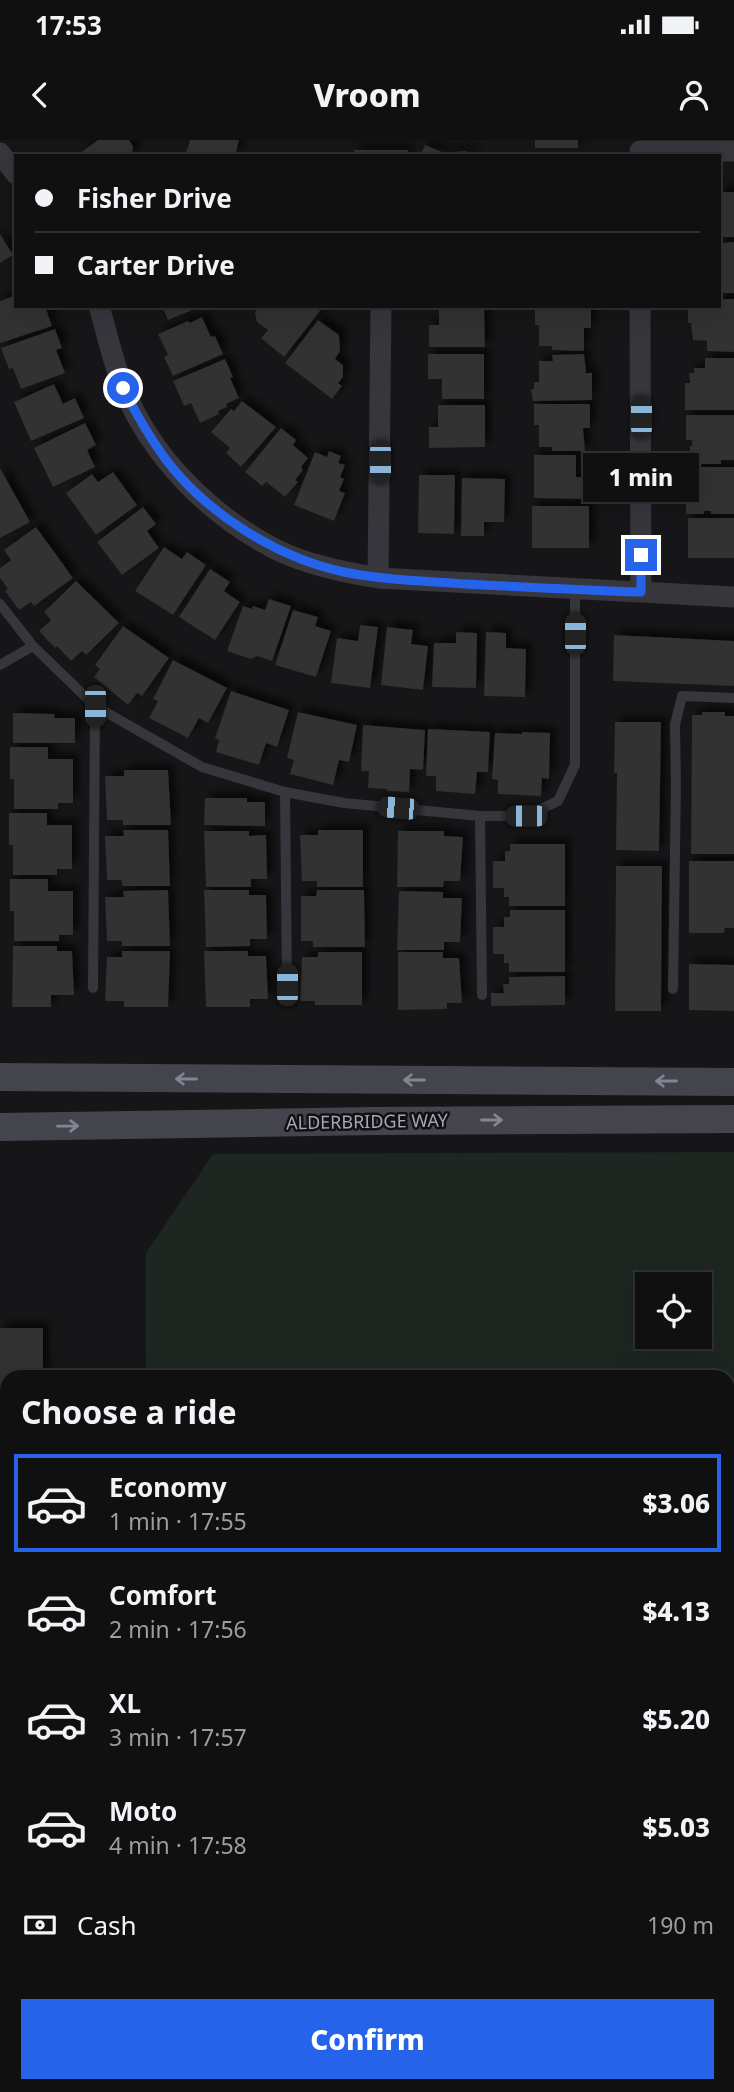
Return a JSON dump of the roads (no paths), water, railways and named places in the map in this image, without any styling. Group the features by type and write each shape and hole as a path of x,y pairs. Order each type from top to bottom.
{"main road":[{"path":"0,1077 734,1082"},
{"path":"579,1120 690,1100 734,1100"},
{"name":"ALDERBRIDGE WAY","path":"0,1127 734,1119"}],"street":[{"path":"640,149 734,151"},
{"path":"0,153 14,171"},
{"path":"100,308 123,388 164,458 188,486 228,519 276,549 342,572 378,578 734,597"},
{"path":"378,578 381,308"},
{"path":"640,308 641,592"}],"lane":[{"path":"0,604 33,646 95,706 202,767 285,792 344,803 480,816 526,816 558,802 575,765 575,590"},
{"path":"0,665 33,646"},
{"path":"673,989 675,725 682,696 734,698"},
{"path":"93,988 95,706"},
{"path":"285,792 287,985"},
{"path":"480,816 482,995"}]}
